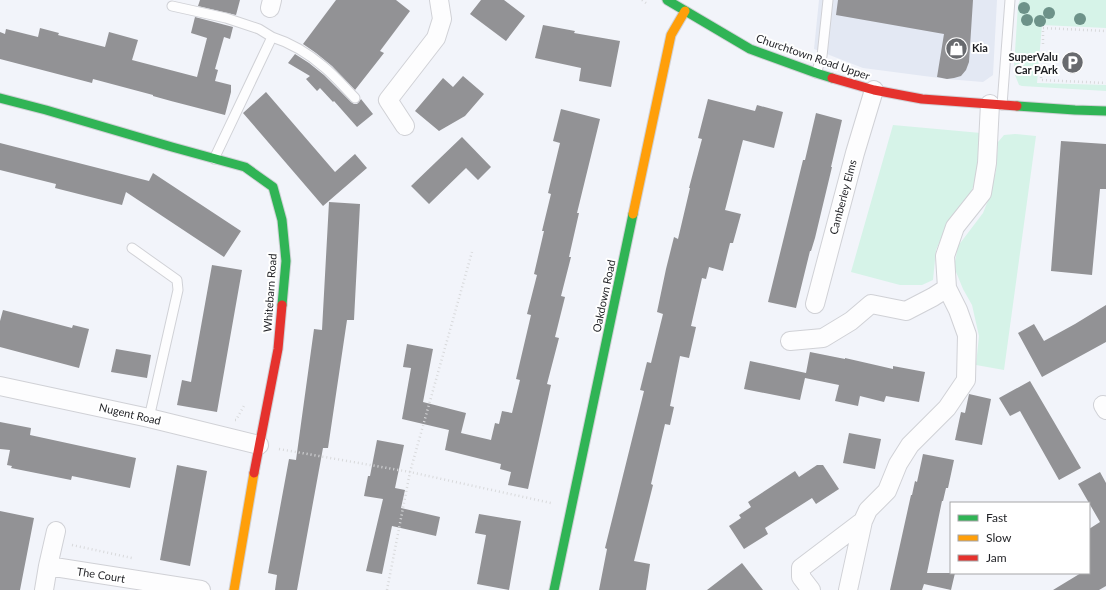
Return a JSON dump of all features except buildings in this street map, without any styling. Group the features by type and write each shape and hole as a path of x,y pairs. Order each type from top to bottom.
{"street":[{"path":"406,126 388,100 436,38 442,19 439,0"},
{"name":"Churchtown Road Upper","path":"667,0 750,49 816,73 874,90 922,99 1106,111"},
{"name":"Oakdown Road","path":"554,590 671,35 684,11"},
{"name":"Camberley Elms","path":"815,304 855,153 874,90"},
{"name":"Whitebarn Road","path":"0,98 245,167 273,187 282,220 286,261 278,349 259,445 234,590"},
{"path":"848,590 863,521 868,510 887,491 898,464 910,445 947,408 966,380 967,335 958,310 947,288 945,256 955,227 982,193 996,105"},
{"path":"790,342 823,338 851,321 871,304 906,311 947,288"},
{"name":"Nugent Road","path":"0,386 149,418 259,445"},
{"path":"811,590 801,577 801,568 863,521"},
{"path":"44,590 56,531"},
{"name":"The Court","path":"48,566 201,590"}],"lane":[{"path":"816,73 822,56 828,0"},
{"path":"996,105 1010,0"},
{"path":"172,6 226,18 259,29 272,37 285,41 298,48 324,67 355,98"},
{"path":"214,159 272,37"},
{"path":"132,248 177,280 178,290 149,418"}],"path":[{"path":"1043,44 1043,28 1106,31"},
{"path":"1042,53 1041,80 1106,83"},
{"path":"387,590 410,472 472,252"},
{"path":"277,448 410,472 571,508"},
{"path":"70,544 135,559"}],"shaded area":[{"path":"819,0 997,0 993,75 983,82 863,68 814,49"}],"green space":[{"path":"1020,0 1106,0 1106,28 1042,25 1037,83 1106,85 1106,91 1019,85 1014,67 1018,5"},
{"path":"893,125 981,133 981,153 975,182 967,202 946,227 936,250 933,280 922,285 900,285 851,272"},
{"path":"1015,134 1036,136 1004,370 976,365 979,336 972,305 963,289 954,267 958,246 983,213 989,198 996,171 998,142 1004,135"}],"traffic: fast":[{"path":"667,0 750,49 832,78"},
{"path":"0,98 245,167 273,187 282,220 286,261 282,305"},
{"path":"1017,106 1106,111"},
{"path":"554,590 633,214"}],"traffic: slow":[{"path":"633,214 671,35 685,11"},
{"path":"234,590 254,473"}],"traffic: jam":[{"path":"832,78 874,90 922,99 1017,106"},
{"path":"254,473 278,349 282,305"}],"place":[{"name":"Kia","path":"956,48"},
{"name":"SuperValu Car PArk","path":"1073,63"}]}
